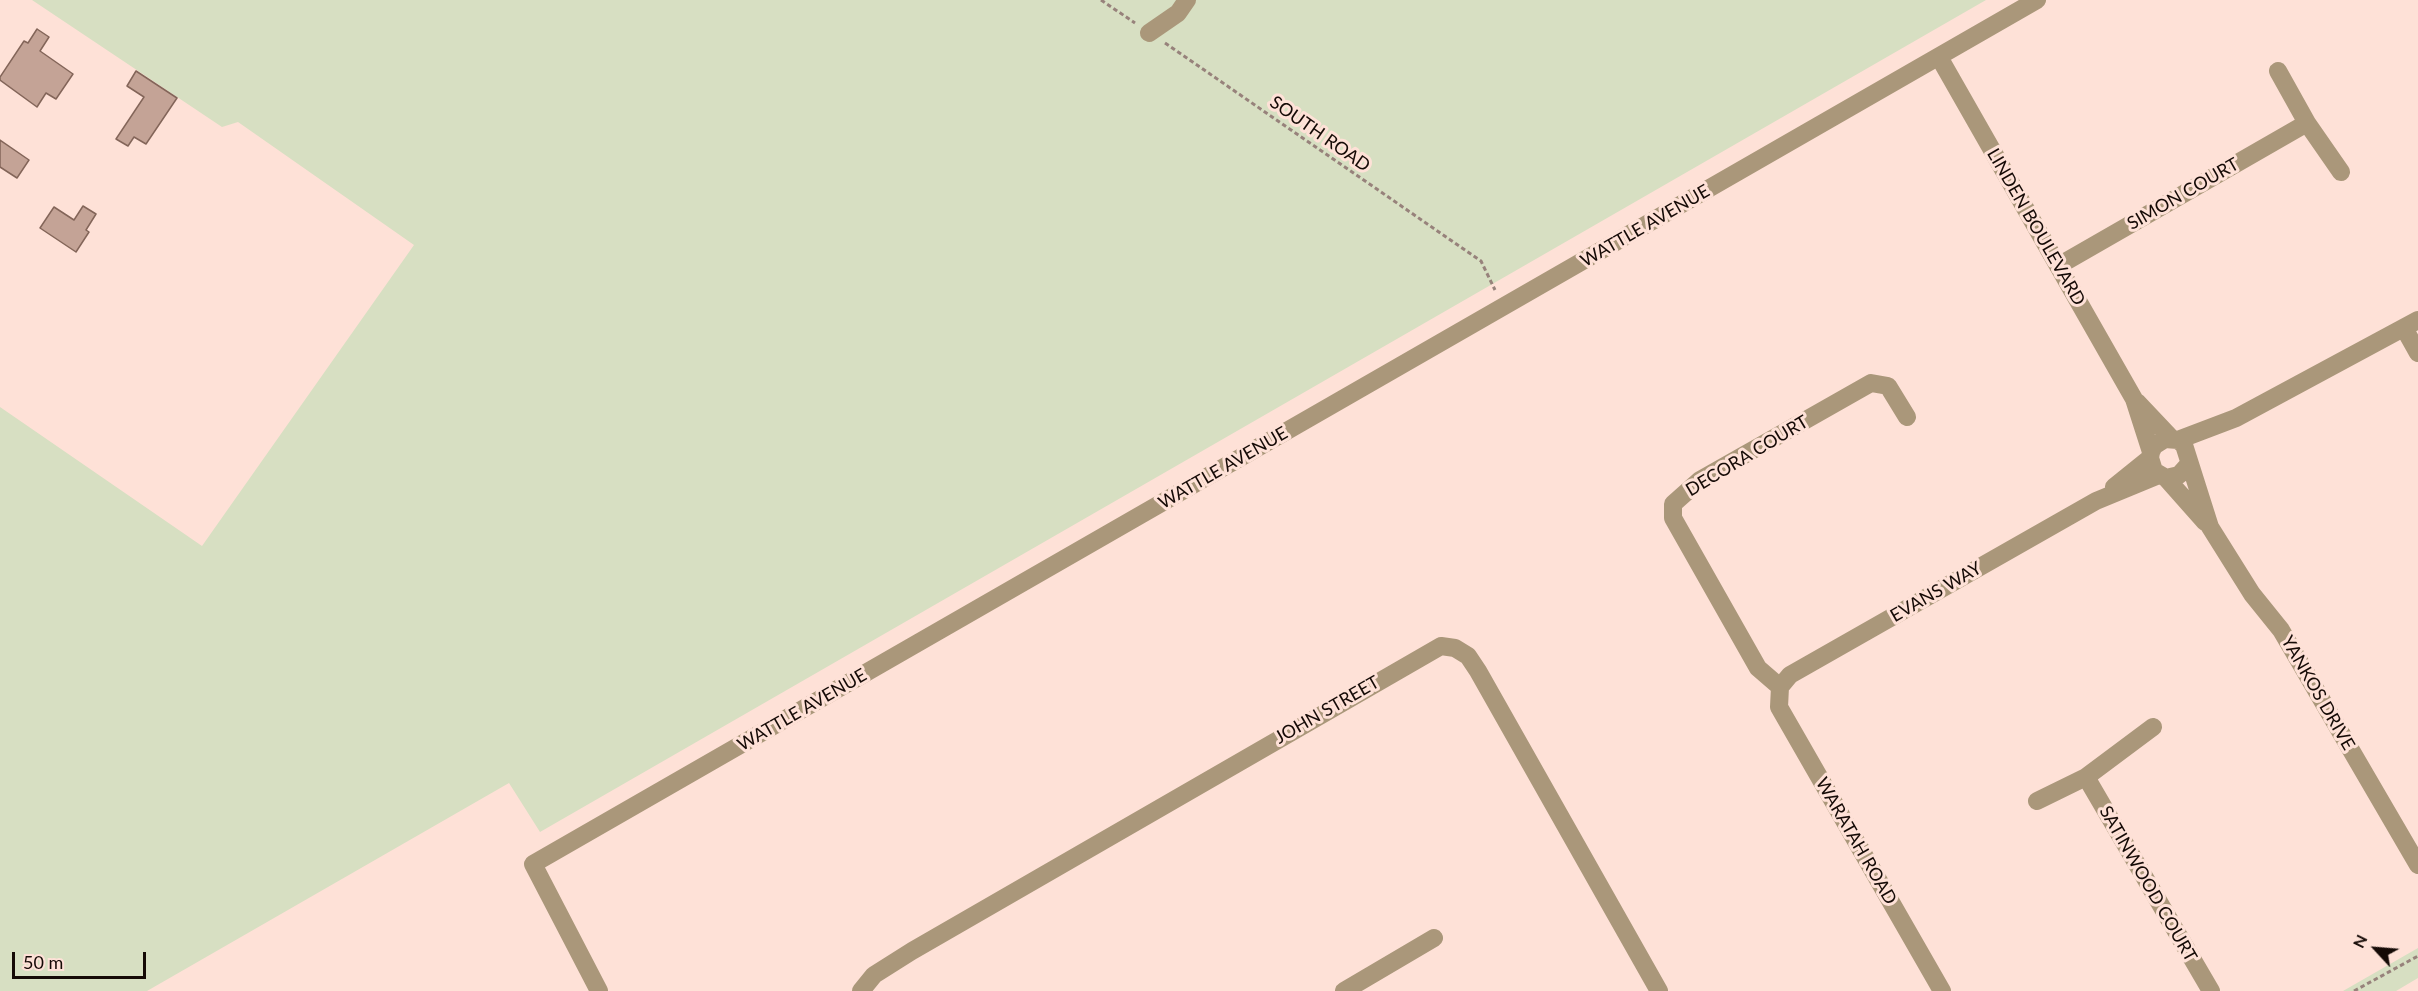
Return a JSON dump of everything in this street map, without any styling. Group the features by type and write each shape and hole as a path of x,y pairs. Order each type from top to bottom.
{"street":[{"path":"1149,33 1178,13 1187,0"},
{"name":"WATTLE AVENUE","path":"599,991 533,864 2037,0"},
{"name":"LINDEN BOULEVARD","path":"1939,57 2133,399"},
{"path":"2278,71 2307,123 2341,172"},
{"name":"SIMON COURT","path":"2058,266 2307,123"},
{"path":"2150,455 2159,442 2175,440 2236,418 2411,324 2418,353"},
{"name":"DECORA COURT","path":"1780,687 1758,668 1673,518 1673,504 1700,480 1871,383 1888,386 1907,417"},
{"path":"2133,399 2188,451 2189,461"},
{"path":"2133,399 2154,471 2163,476 2180,475 2189,461 2236,418"},
{"name":"EVANS WAY","path":"2096,501 2150,455"},
{"name":"YANKOS DRIVE","path":"2189,461 2210,527"},
{"name":"EVANS WAY","path":"1780,687 1790,675 2096,501 2163,476"},
{"name":"YANKOS DRIVE","path":"2163,476 2210,527 2252,594 2281,630 2418,865"},
{"name":"JOHN STREET","path":"861,991 874,975 912,951 1441,646 1455,648 1468,656 1478,671 1659,991"},
{"name":"WARATAH ROAD","path":"1780,687 1779,707 1942,991"},
{"path":"2037,801 2086,777 2153,726"},
{"name":"SATINWOOD COURT","path":"2086,777 2211,991"},
{"path":"1344,991 1434,938"}],"path":[{"name":"SOUTH ROAD","path":"1101,0 1481,261 1503,307"},
{"path":"2354,991 2418,956"}],"green space":[{"path":"32,0 1986,0 540,832 509,783 147,991 0,991 0,407 202,546 414,245 238,122 222,127"},
{"path":"2418,948 2418,978 2396,991 2343,991"}],"building":[{"path":"37,29 49,37 40,51 73,74 56,99 46,93 37,107 0,80 0,77 24,41 28,43"},
{"path":"136,71 177,98 146,144 134,137 128,146 116,139 144,97 127,86"},
{"path":"0,140 29,160 17,178 0,167"},
{"path":"83,206 96,214 86,230 89,232 76,252 40,228 54,207 74,220"}]}
